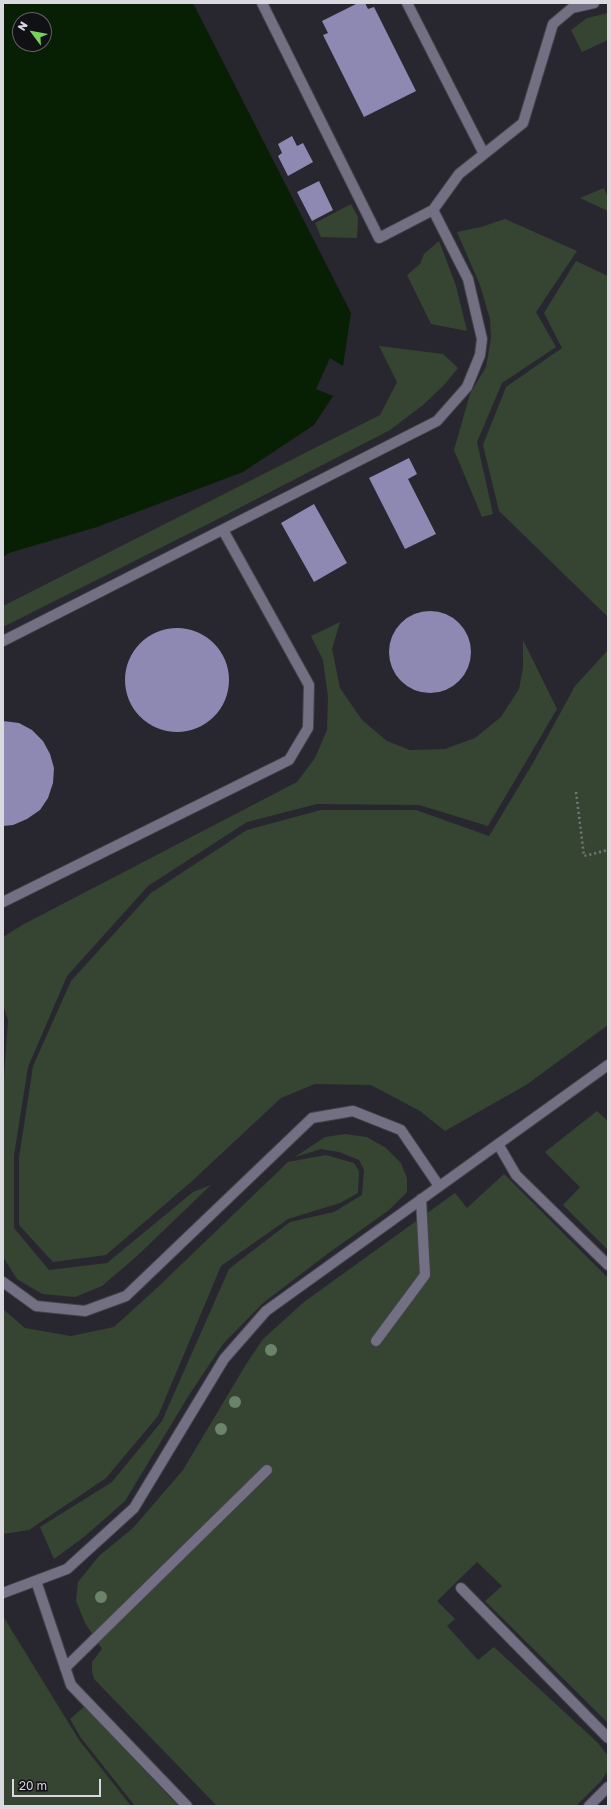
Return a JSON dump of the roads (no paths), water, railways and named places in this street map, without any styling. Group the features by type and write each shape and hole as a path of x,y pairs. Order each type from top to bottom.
{"street":[{"path":"262,3 379,238 433,210 459,174 523,123 553,24 572,8 594,3"},
{"path":"407,3 484,154"},
{"path":"3,641 437,422 467,387 480,355 482,339 468,279 433,210"},
{"path":"3,902 289,760 308,728 309,685 223,530"},
{"path":"3,1593 67,1569 134,1508 224,1359 266,1311 608,1065"},
{"path":"3,1282 36,1306 86,1311 126,1296 312,1118 353,1111 401,1130 438,1186"},
{"path":"498,1144 516,1175 608,1265"},
{"path":"376,1341 425,1275 421,1199"},
{"path":"65,1668 267,1470"},
{"path":"36,1581 71,1685 187,1806"},
{"path":"461,1588 608,1738"},
{"path":"589,1806 608,1787"}]}
